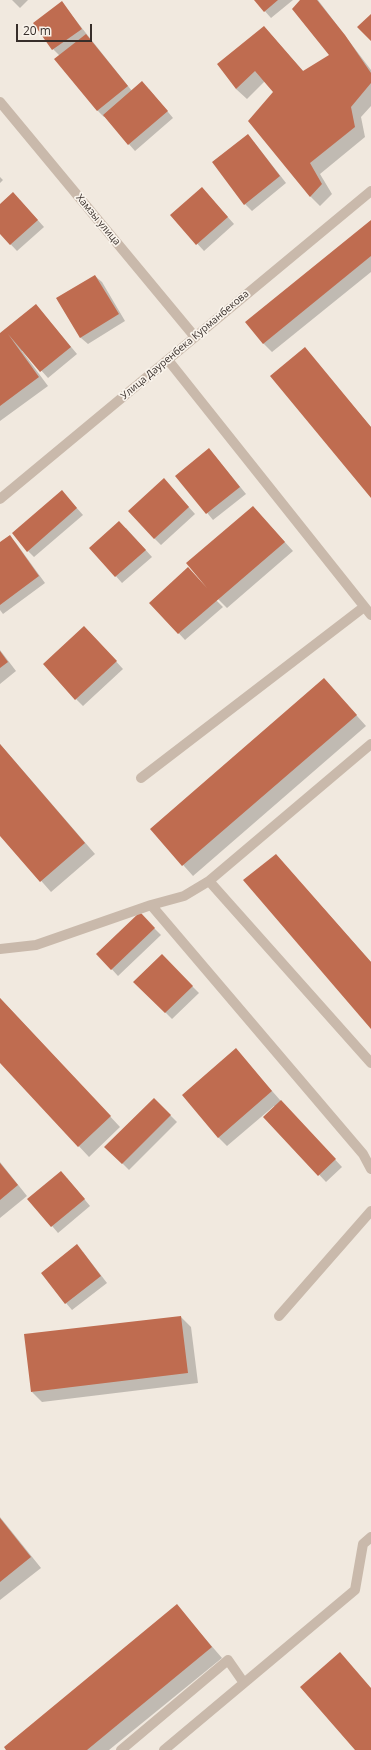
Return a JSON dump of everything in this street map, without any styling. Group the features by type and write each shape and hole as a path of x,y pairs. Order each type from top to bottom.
{"street":[{"name":"Хамзы улица","path":"0,102 195,337"},
{"name":"Улица Дауренбека Курманбекова","path":"0,499 371,191"},
{"path":"168,360 371,615"},
{"path":"141,778 364,607"},
{"path":"0,949 36,945 151,905 184,896 209,881 371,744"},
{"path":"209,881 371,1063"},
{"path":"151,905 363,1154 371,1169"},
{"path":"279,1316 371,1211"},
{"path":"164,1750 355,1590 363,1544 371,1537"},
{"path":"121,1750 228,1660 244,1683"}],"building":[{"path":"254,0 278,0 264,12"},
{"path":"300,0 317,0 345,35 371,73 371,83 351,107 355,127 310,163 322,184 310,197 248,121 273,92 255,71 236,89 217,64 264,26 303,71 329,55 292,9"},
{"path":"62,1 82,29 52,50 33,23"},
{"path":"371,14 371,41 357,27"},
{"path":"86,34 128,86 97,111 54,59"},
{"path":"142,81 168,111 128,145 103,115"},
{"path":"248,134 280,176 244,205 212,162"},
{"path":"202,187 228,217 196,245 170,215"},
{"path":"13,192 38,220 10,245 0,234 0,204"},
{"path":"371,220 371,256 263,344 245,322"},
{"path":"95,275 119,314 80,338 56,298"},
{"path":"36,304 71,347 40,372 8,334 39,377 0,406 0,333"},
{"path":"305,347 371,427 371,498 270,376"},
{"path":"209,448 240,487 206,514 175,476"},
{"path":"164,478 189,507 154,539 128,511"},
{"path":"62,490 77,508 27,552 12,533"},
{"path":"253,506 285,542 178,634 149,603 188,567 207,588 186,563"},
{"path":"119,521 146,550 115,577 89,548"},
{"path":"10,535 39,576 0,605 0,542"},
{"path":"84,626 117,661 75,700 43,664"},
{"path":"0,651 8,662 0,668"},
{"path":"324,678 357,715 182,866 150,829"},
{"path":"0,744 85,843 40,882 0,836"},
{"path":"276,854 371,962 371,1029 243,880"},
{"path":"140,912 155,928 111,970 96,954"},
{"path":"162,954 193,986 165,1013 133,982"},
{"path":"0,998 111,1116 78,1147 0,1063"},
{"path":"236,1048 272,1091 218,1138 182,1095"},
{"path":"154,1098 171,1115 122,1164 104,1147"},
{"path":"281,1100 336,1159 318,1176 263,1117"},
{"path":"0,1163 18,1185 0,1200"},
{"path":"61,1171 85,1199 51,1227 27,1199"},
{"path":"77,1244 101,1276 65,1304 41,1273"},
{"path":"181,1316 188,1373 31,1392 24,1334"},
{"path":"0,1518 31,1557 0,1582"},
{"path":"177,1604 212,1647 87,1750 6,1750 4,1747"},
{"path":"340,1652 371,1688 371,1750 355,1750 300,1687"}]}
